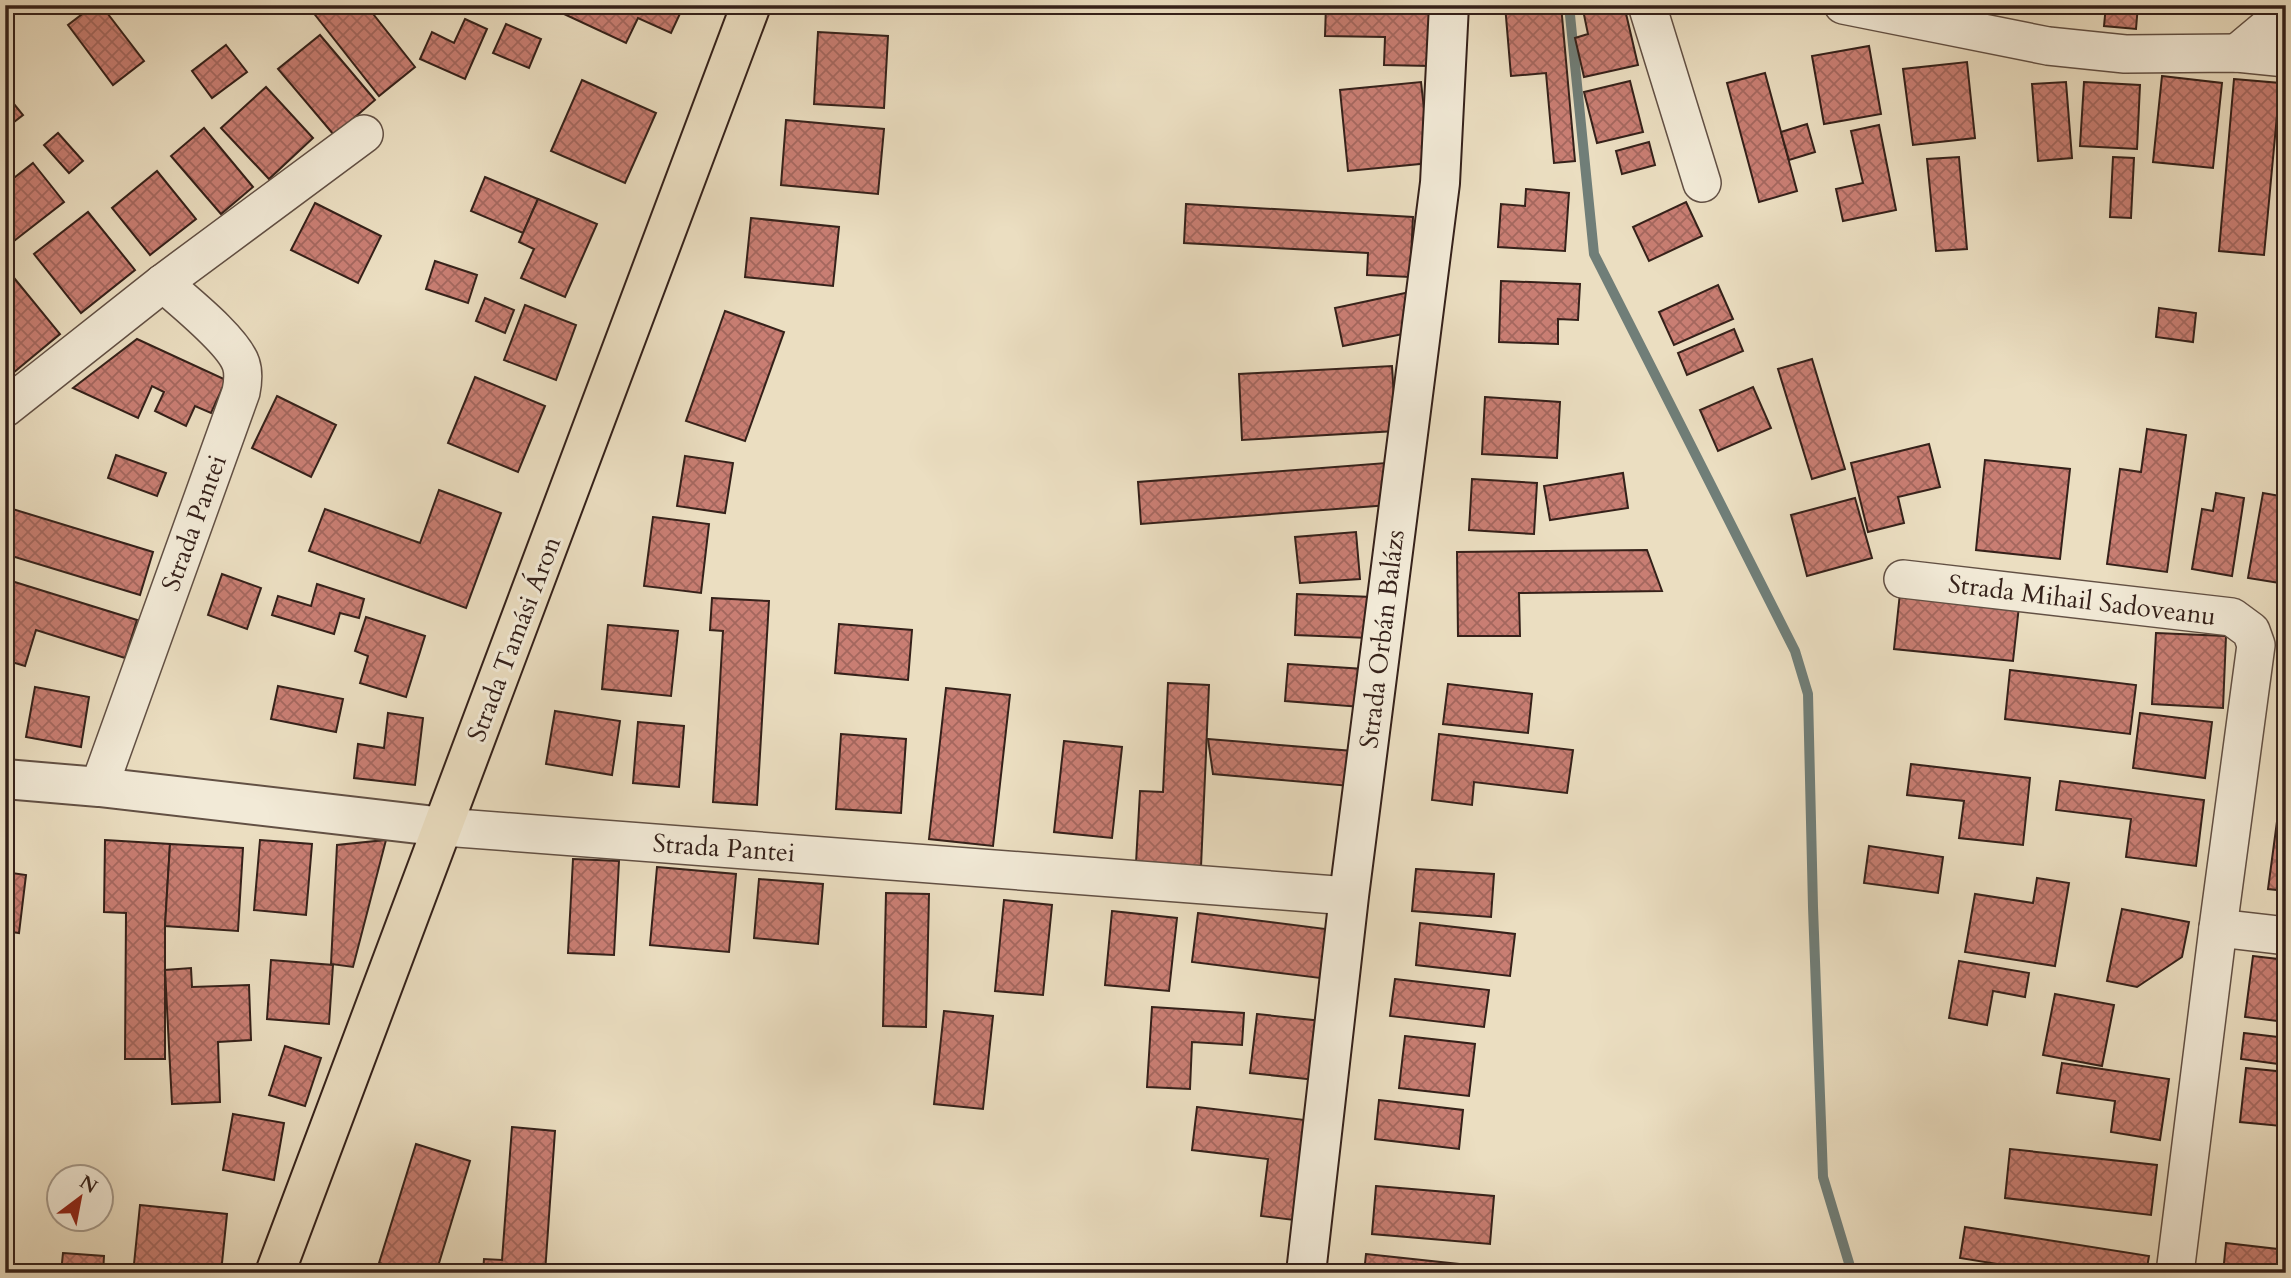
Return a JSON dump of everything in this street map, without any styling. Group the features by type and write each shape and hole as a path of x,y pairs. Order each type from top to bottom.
{"main road":[{"name":"Strada Tamási Áron","path":"275,1273 751,5"},
{"name":"Strada Orbán Balázs","path":"1306,1273 1349,896 1440,183 1449,5"},
{"name":"Strada Pantei","path":"5,779 99,787 444,827"}],"street":[{"path":"1647,5 1702,183"},
{"path":"1843,5 2048,46 2125,54 2237,53 2286,58"},
{"path":"2237,53 2286,12"},
{"path":"5,408 163,283 365,134"},
{"name":"Strada Pantei","path":"99,787 243,381 241,363 230,346 163,283"},
{"name":"Strada Mihail Sadoveanu","path":"1903,579 2232,617 2252,631 2256,645 2175,1273"},
{"name":"Strada Pantei","path":"444,827 1349,896"},
{"path":"2218,928 2286,936"}],"building":[{"path":"94,5 101,5 144,61 113,85 68,25"},
{"path":"319,5 366,5 415,67 379,96 312,11"},
{"path":"569,5 684,5 671,33 638,18 626,43 564,14"},
{"path":"1326,5 1430,5 1429,66 1384,65 1385,37 1325,36"},
{"path":"1505,5 1561,5 1575,161 1554,163 1546,73 1511,76"},
{"path":"1582,5 1624,5 1638,65 1584,77 1575,38 1588,34"},
{"path":"2106,5 2138,5 2136,29 2104,26"},
{"path":"2172,5 2213,5 2212,10"},
{"path":"465,19 487,29 465,79 420,59 432,32 454,43"},
{"path":"506,24 541,39 529,68 493,53"},
{"path":"818,32 888,36 884,108 814,104"},
{"path":"320,35 375,100 334,135 278,69"},
{"path":"226,45 247,72 212,98 192,71"},
{"path":"1869,46 1881,114 1824,124 1812,56"},
{"path":"1967,62 1975,138 1913,145 1903,69"},
{"path":"1765,73 1797,191 1759,202 1727,83"},
{"path":"2162,76 2222,83 2213,168 2153,162"},
{"path":"2234,79 2280,83 2264,255 2219,251"},
{"path":"582,80 656,113 625,183 551,151"},
{"path":"1630,81 1643,132 1597,143 1584,92"},
{"path":"1421,82 1430,163 1348,171 1340,90"},
{"path":"2066,82 2072,158 2038,161 2032,84"},
{"path":"2084,82 2140,85 2137,149 2080,146"},
{"path":"266,87 313,138 269,179 221,128"},
{"path":"5,93 23,115 5,129"},
{"path":"786,120 884,129 878,194 781,185"},
{"path":"1807,124 1815,152 1789,160 1781,132"},
{"path":"1879,125 1896,210 1843,221 1836,189 1863,183 1851,131"},
{"path":"204,128 253,187 221,214 171,156"},
{"path":"58,133 83,161 69,173 44,145"},
{"path":"1649,142 1655,165 1622,174 1616,151"},
{"path":"1959,157 1967,249 1936,251 1927,159"},
{"path":"2113,157 2134,158 2131,218 2110,217"},
{"path":"33,163 64,202 5,248 5,185"},
{"path":"157,171 196,219 150,255 112,208"},
{"path":"485,177 538,199 523,233 471,211"},
{"path":"1526,189 1569,193 1565,251 1498,247 1501,204 1525,206"},
{"path":"538,199 597,224 565,297 521,278 534,249 519,242"},
{"path":"1686,202 1702,236 1649,261 1633,227"},
{"path":"315,203 381,236 358,283 291,250"},
{"path":"1186,204 1413,217 1410,277 1367,275 1368,253 1184,243"},
{"path":"88,212 135,270 81,313 34,254"},
{"path":"751,218 839,227 833,286 745,277"},
{"path":"435,261 477,275 468,303 426,289"},
{"path":"10,273 60,334 7,378 5,277"},
{"path":"1501,281 1580,284 1578,320 1558,319 1558,344 1499,342"},
{"path":"1718,285 1733,319 1674,345 1659,312"},
{"path":"1410,292 1418,331 1343,346 1335,308"},
{"path":"485,298 514,310 505,333 476,321"},
{"path":"525,305 576,325 556,380 504,360"},
{"path":"2159,308 2196,313 2193,342 2156,337"},
{"path":"725,311 784,332 745,441 686,421"},
{"path":"1734,329 1743,351 1687,375 1678,353"},
{"path":"137,339 226,380 211,413 195,406 186,426 155,411 164,392 152,386 138,418 73,388"},
{"path":"1812,359 1845,469 1812,479 1778,369"},
{"path":"1392,366 1396,431 1242,440 1239,374"},
{"path":"475,377 545,406 518,472 448,443"},
{"path":"1753,387 1771,428 1718,451 1700,410"},
{"path":"277,396 336,425 311,477 252,448"},
{"path":"1485,397 1560,402 1557,458 1482,454"},
{"path":"2147,429 2186,435 2167,572 2107,564 2120,469 2141,472"},
{"path":"1929,444 1940,487 1898,497 1904,523 1868,532 1851,463"},
{"path":"116,455 166,473 157,496 108,478"},
{"path":"685,456 733,463 725,513 677,506"},
{"path":"1985,460 2070,469 2060,559 1976,550"},
{"path":"1386,463 1389,505 1141,524 1138,482"},
{"path":"1623,473 1628,508 1550,520 1544,486"},
{"path":"1472,479 1537,483 1534,534 1469,530"},
{"path":"439,490 501,513 466,608 309,551 325,509 420,543"},
{"path":"2216,493 2244,498 2232,576 2192,569 2202,509 2213,511"},
{"path":"2263,493 2286,497 2286,584 2248,578"},
{"path":"1855,498 1872,558 1807,576 1791,515"},
{"path":"6,507 153,552 140,595 5,554"},
{"path":"653,517 709,524 701,593 644,586"},
{"path":"1356,532 1360,579 1300,583 1295,537"},
{"path":"1647,550 1662,591 1519,593 1520,636 1458,636 1457,552"},
{"path":"222,574 261,588 247,629 208,615"},
{"path":"5,579 137,620 125,658 36,630 25,666 5,660"},
{"path":"317,584 364,599 359,618 340,613 334,634 272,615 278,596 311,606"},
{"path":"1900,593 2019,606 2013,661 1894,649"},
{"path":"1297,594 1372,597 1369,638 1295,635"},
{"path":"712,598 769,601 757,805 713,802 723,631 710,630"},
{"path":"366,617 425,636 406,697 360,683 368,656 355,651"},
{"path":"839,624 912,630 908,680 835,673"},
{"path":"608,625 678,631 671,696 602,689"},
{"path":"2156,633 2226,636 2223,708 2152,704"},
{"path":"1288,664 1364,669 1361,707 1285,701"},
{"path":"2010,670 2136,685 2130,734 2005,719"},
{"path":"1168,683 1209,685 1201,867 1136,863 1140,791 1163,792"},
{"path":"1448,684 1532,694 1528,733 1443,724"},
{"path":"278,686 343,699 336,732 271,719"},
{"path":"35,687 89,697 81,747 26,737"},
{"path":"946,688 1010,695 993,846 929,839"},
{"path":"555,711 620,721 612,775 546,764"},
{"path":"388,713 423,718 415,785 354,778 358,744 384,748"},
{"path":"2140,713 2212,722 2205,778 2133,768"},
{"path":"638,722 684,726 679,787 633,783"},
{"path":"841,734 906,739 901,813 836,809"},
{"path":"1439,734 1573,750 1567,793 1474,782 1472,805 1432,800"},
{"path":"1208,739 1353,751 1350,786 1213,774"},
{"path":"1064,741 1122,747 1112,838 1054,832"},
{"path":"1911,764 2030,778 2023,845 1959,838 1964,801 1907,795"},
{"path":"2060,781 2204,800 2196,866 2126,857 2131,819 2056,810"},
{"path":"2280,799 2286,800 2286,891 2268,889"},
{"path":"105,840 170,844 165,926 165,1059 125,1059 126,913 104,912"},
{"path":"260,840 312,844 306,915 254,910"},
{"path":"386,840 353,967 331,964 337,845"},
{"path":"170,844 243,848 238,931 165,926"},
{"path":"1869,846 1943,857 1938,893 1864,883"},
{"path":"573,859 619,861 614,955 568,953"},
{"path":"657,867 736,874 729,952 650,945"},
{"path":"1416,869 1494,874 1491,917 1412,911"},
{"path":"5,872 26,875 19,933 5,931"},
{"path":"2037,878 2069,883 2055,966 1965,952 1975,894 2033,903"},
{"path":"759,879 823,884 818,944 754,938"},
{"path":"886,893 929,894 926,1027 883,1026"},
{"path":"1004,900 1052,905 1043,995 995,991"},
{"path":"2122,909 2189,922 2182,957 2137,987 2107,981"},
{"path":"1112,911 1177,918 1169,991 1105,985"},
{"path":"1198,913 1326,929 1320,978 1192,962"},
{"path":"1420,923 1515,934 1510,976 1416,965"},
{"path":"2253,956 2286,960 2286,1022 2245,1017"},
{"path":"271,960 333,965 329,1024 267,1019"},
{"path":"1959,961 2029,973 2025,997 1993,991 1987,1025 1949,1018"},
{"path":"191,968 192,987 249,985 251,1040 218,1042 220,1102 172,1104 165,970"},
{"path":"1395,979 1489,990 1484,1027 1390,1016"},
{"path":"2055,994 2114,1005 2102,1066 2043,1055"},
{"path":"1152,1007 1244,1013 1242,1045 1192,1042 1190,1089 1147,1087"},
{"path":"944,1011 993,1016 983,1109 934,1104"},
{"path":"1257,1014 1322,1021 1316,1080 1250,1073"},
{"path":"2244,1033 2286,1038 2286,1065 2241,1059"},
{"path":"1405,1036 1475,1044 1469,1096 1399,1088"},
{"path":"5,1041 13,1042 10,1083 5,1082"},
{"path":"285,1046 321,1058 305,1106 269,1095"},
{"path":"2062,1063 2169,1079 2160,1140 2111,1132 2115,1101 2057,1093"},
{"path":"2246,1068 2286,1072 2286,1109 2283,1109 2281,1126 2240,1122"},
{"path":"1379,1100 1463,1110 1459,1149 1375,1139"},
{"path":"1197,1107 1313,1121 1302,1221 1261,1216 1268,1159 1192,1150"},
{"path":"233,1114 284,1123 274,1180 223,1170"},
{"path":"512,1127 555,1131 545,1273 483,1273 484,1259 502,1260"},
{"path":"416,1144 470,1161 436,1273 412,1273 379,1263"},
{"path":"2010,1149 2157,1165 2151,1215 2005,1198"},
{"path":"1376,1186 1494,1196 1490,1244 1372,1234"},
{"path":"140,1205 227,1214 221,1273 134,1264"},
{"path":"1965,1227 2149,1256 2146,1273 2053,1273 1960,1258"},
{"path":"2226,1243 2286,1250 2286,1273 2223,1273"},
{"path":"63,1253 104,1256 103,1273 61,1273"},
{"path":"1366,1254 1496,1268 1496,1273 1364,1273"}],"waterway":[{"path":"1569,5 1594,254 1795,651 1808,694 1823,1177 1852,1273"}]}
